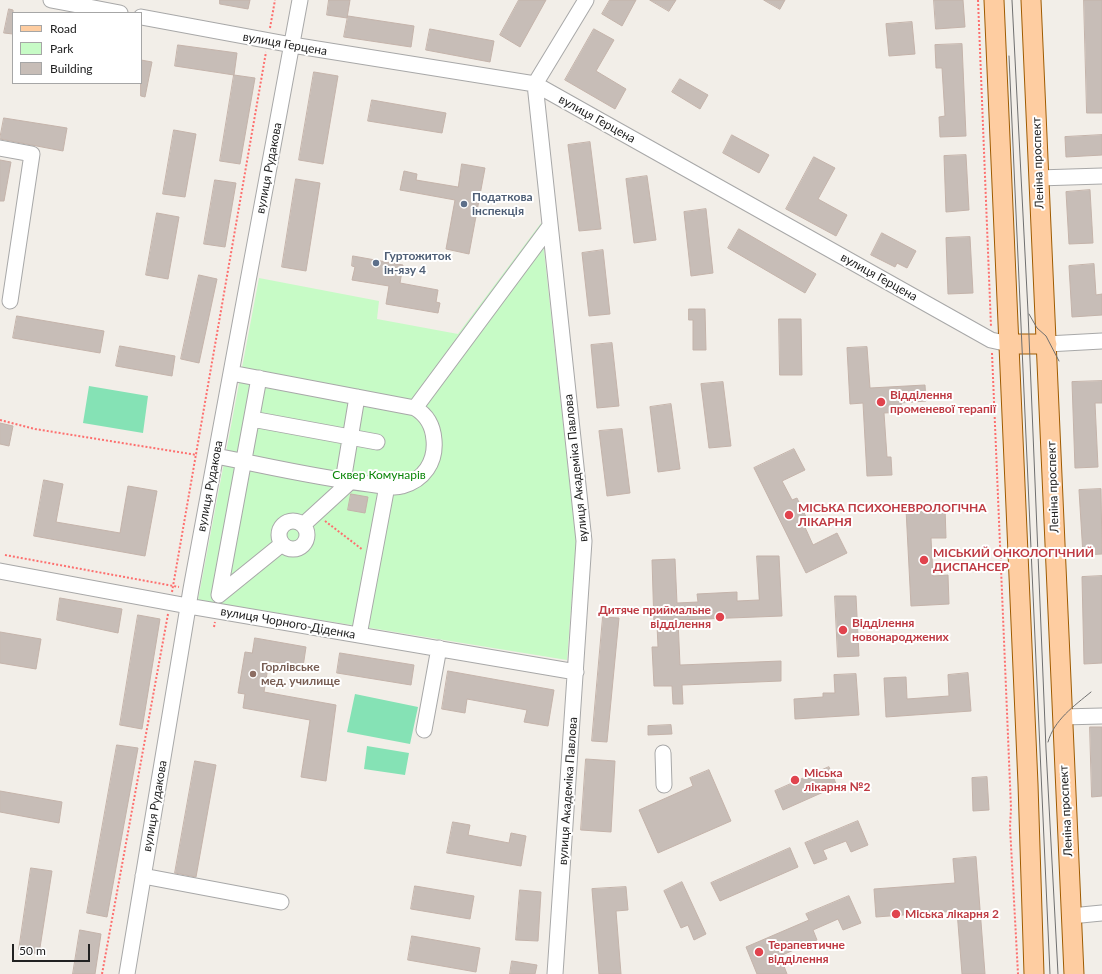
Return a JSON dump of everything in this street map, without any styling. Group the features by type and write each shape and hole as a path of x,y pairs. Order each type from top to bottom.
{"main road":[{"path":"994,0 1000,342 1034,974"},
{"name":"Леніна проспект","path":"1031,0 1074,974"},
{"path":"1000,342 1047,344"}],"street":[{"path":"51,0 115,12"},
{"name":"вулиця Рудакова","path":"127,974 191,589 300,0"},
{"path":"535,84 586,0"},
{"name":"вулиця Герцена","path":"142,17 268,41 535,84 1000,342"},
{"name":"вулиця Академіка Павлова","path":"535,84 584,541 555,974"},
{"path":"0,148 32,154 10,301"},
{"path":"1038,178 1102,176"},
{"path":"415,408 550,226"},
{"path":"1047,344 1102,340"},
{"path":"216,456 346,481 401,487 420,477 428,468 433,458 434,435 430,423 424,413 415,408 231,373"},
{"path":"259,378 219,595 282,544 292,549 302,546 307,534 303,525 316,514 346,481 350,437 357,397"},
{"path":"252,419 377,442"},
{"path":"359,635 387,486"},
{"name":"вулиця Чорного-Діденка","path":"0,571 188,606 576,672"},
{"path":"424,730 439,648"},
{"path":"1062,717 1102,716"},
{"path":"663,753 664,785"},
{"path":"143,876 281,902"},
{"path":"1071,916 1102,913"}],"path":[{"path":"102,974 173,586 275,0"},
{"path":"978,0 1000,342 1011,808 1010,827 1018,974"},
{"path":"0,420 35,429 196,455"},
{"path":"316,514 373,558"},
{"path":"5,554 191,589"}],"green space":[{"name":"Сквер Комунарів","path":"541,223 576,542 567,660 198,600 259,278 379,301 377,319 458,334"},
{"path":"89,386 148,396 143,433 83,423"},
{"path":"355,694 418,707 410,744 347,732"},
{"path":"367,746 409,753 405,775 364,769"}],"building":[{"path":"220,0 250,0 248,9 220,4"},
{"path":"329,0 350,0 347,18 327,15"},
{"path":"519,0 546,0 520,47 500,35"},
{"path":"610,0 636,0 622,26 602,14"},
{"path":"650,0 676,0 669,11"},
{"path":"764,0 785,0 780,9"},
{"path":"934,0 963,0 965,27 936,29"},
{"path":"1084,0 1102,0 1102,113 1087,113"},
{"path":"9,9 13,10 12,34 4,33"},
{"path":"348,16 414,26 411,47 344,37"},
{"path":"912,22 915,54 889,56 886,24"},
{"path":"430,29 494,41 490,62 426,50"},
{"path":"594,29 614,40 596,71 626,89 615,109 565,80"},
{"path":"962,44 966,136 940,137 939,117 945,116 942,68 936,68 935,45"},
{"path":"178,45 237,53 234,75 175,66"},
{"path":"142,60 152,62 145,97 141,96"},
{"path":"314,72 338,76 323,164 299,160"},
{"path":"234,75 255,78 240,164 220,161"},
{"path":"680,79 708,95 700,109 672,92"},
{"path":"372,100 446,113 442,133 368,121"},
{"path":"4,118 67,128 63,151 0,139"},
{"path":"174,130 196,134 185,197 163,194"},
{"path":"732,135 769,155 759,173 723,153"},
{"path":"1102,135 1102,155 1066,157 1065,137"},
{"path":"590,142 601,229 579,231 568,145"},
{"path":"966,155 969,210 946,212 944,156"},
{"path":"814,157 835,168 818,199 847,215 836,236 786,209"},
{"path":"0,160 11,162 4,201 0,201"},
{"path":"462,164 485,168 469,254 446,249 455,200 400,190 404,171 417,174 416,180 458,187"},
{"path":"647,176 656,240 634,243 626,179"},
{"path":"296,179 320,183 306,271 282,267"},
{"path":"215,180 236,183 225,247 204,244"},
{"path":"1090,190 1093,243 1069,244 1066,192"},
{"path":"706,209 713,273 691,276 684,212"},
{"path":"157,213 179,217 168,279 146,275"},
{"path":"739,229 816,274 805,293 728,248"},
{"path":"882,233 916,251 907,268 897,263 895,267 871,255"},
{"path":"970,237 973,293 948,294 946,238"},
{"path":"603,250 610,314 589,316 582,253"},
{"path":"353,256 403,265 400,283 438,290 436,302 440,303 438,313 386,304 389,286 352,280 355,267 352,266"},
{"path":"1094,264 1096,295 1102,294 1102,315 1072,317 1069,266"},
{"path":"199,275 217,279 199,363 181,359"},
{"path":"689,309 705,309 706,350 693,350 693,320 689,320"},
{"path":"17,316 104,331 100,353 13,338"},
{"path":"779,319 801,319 802,375 780,375"},
{"path":"612,343 619,406 597,408 591,345"},
{"path":"120,346 175,356 172,376 116,366"},
{"path":"867,347 870,388 925,385 926,401 901,403 902,412 884,413 887,457 891,457 892,475 867,476 863,403 850,404 847,348"},
{"path":"1102,381 1102,403 1095,403 1098,467 1075,468 1072,382"},
{"path":"723,382 731,446 709,448 701,384"},
{"path":"671,404 680,469 658,472 650,407"},
{"path":"0,423 13,426 9,446 0,444"},
{"path":"622,429 630,493 607,496 599,431"},
{"path":"794,449 805,470 782,481 792,500 797,498 809,523 804,525 813,545 837,533 847,553 806,573 754,468"},
{"path":"44,480 63,484 56,522 120,533 128,486 157,491 145,556 34,536"},
{"path":"1101,489 1102,554 1083,555 1079,490"},
{"path":"351,494 368,497 365,513 348,510"},
{"path":"945,507 946,538 931,538 933,576 948,575 949,604 911,606 906,509"},
{"path":"757,556 779,556 782,616 678,620 680,665 781,661 781,681 682,685 683,704 673,704 672,686 654,686 652,647 658,647 657,625 654,625 652,560 675,559 677,603 698,602 697,594 737,592 737,601 759,600"},
{"path":"1102,576 1102,663 1084,664 1082,577"},
{"path":"835,596 856,596 859,656 838,657"},
{"path":"60,598 122,609 118,633 57,620"},
{"path":"138,615 160,619 142,729 120,725"},
{"path":"603,617 619,618 607,742 592,741"},
{"path":"0,632 41,639 36,669 0,663"},
{"path":"255,638 306,647 303,667 269,661 264,692 336,705 326,781 301,777 310,720 243,708 245,694 238,693 245,652 252,653"},
{"path":"340,653 414,665 411,685 337,673"},
{"path":"448,671 554,690 548,726 524,722 527,710 467,699 465,713 442,709"},
{"path":"968,673 971,711 886,717 884,678 906,677 907,699 949,696 948,675"},
{"path":"856,674 859,715 795,719 794,699 823,697 823,693 835,693 834,675"},
{"path":"671,725 672,734 648,735 648,726"},
{"path":"1090,727 1102,727 1102,796 1092,797"},
{"path":"117,745 138,748 107,917 87,913"},
{"path":"586,759 615,761 611,832 581,830"},
{"path":"195,761 216,765 196,877 175,873"},
{"path":"829,767 837,786 783,810 775,791"},
{"path":"709,770 731,821 658,853 639,810 693,786 690,778"},
{"path":"987,777 989,810 973,811 972,778"},
{"path":"0,791 62,802 59,823 0,812"},
{"path":"858,821 868,845 851,852 846,841 823,850 827,859 814,864 805,843"},
{"path":"453,822 470,825 468,835 509,843 511,833 526,836 521,866 447,853"},
{"path":"790,848 798,867 720,901 711,883"},
{"name":"Міська лікарня 2","path":"976,857 985,974 962,974 957,911 876,917 874,889 955,883 953,859"},
{"path":"31,868 52,871 39,954 19,950"},
{"path":"682,882 706,934 694,940 688,925 681,928 664,891"},
{"path":"415,886 474,896 470,919 411,909"},
{"path":"626,887 628,910 616,911 621,974 599,974 592,889"},
{"path":"520,890 541,892 538,941 516,940"},
{"path":"849,896 861,923 843,930 838,919 813,930 817,940 780,956 787,974 757,974 746,947 809,920 806,914"},
{"path":"80,930 101,934 95,974 73,974"},
{"path":"412,936 480,948 476,972 408,960"},
{"path":"512,961 537,965 535,974 510,974"}],"tram line":[{"path":"1012,0 1028,312 1046,749 1058,974"},
{"path":"1009,56 1050,974"},
{"path":"1029,314 1037,328 1046,336 1059,361"},
{"path":"1048,742 1055,727 1065,714 1091,692"}],"place":[{"name":"Податкова інспекція","path":"464,204"},
{"name":"Гуртожиток ін-язу 4","path":"376,263"},
{"name":"Відділення променевої терапії","path":"881,402"},
{"name":"МІСЬКА ПСИХОНЕВРОЛОГІЧНА ЛІКАРНЯ","path":"789,515"},
{"name":"МІСЬКИЙ ОНКОЛОГІЧНИЙ ДИСПАНСЕР","path":"924,560"},
{"name":"Дитяче приймальне відділення","path":"720,617"},
{"name":"Відділення новонароджених","path":"843,630"},
{"name":"Горлівське мед. училище","path":"253,674"},
{"name":"Міська лікарня №2","path":"795,780"},
{"name":"Міська лікарня 2","path":"896,914"},
{"name":"Терапевтичне відділення","path":"759,952"}]}
